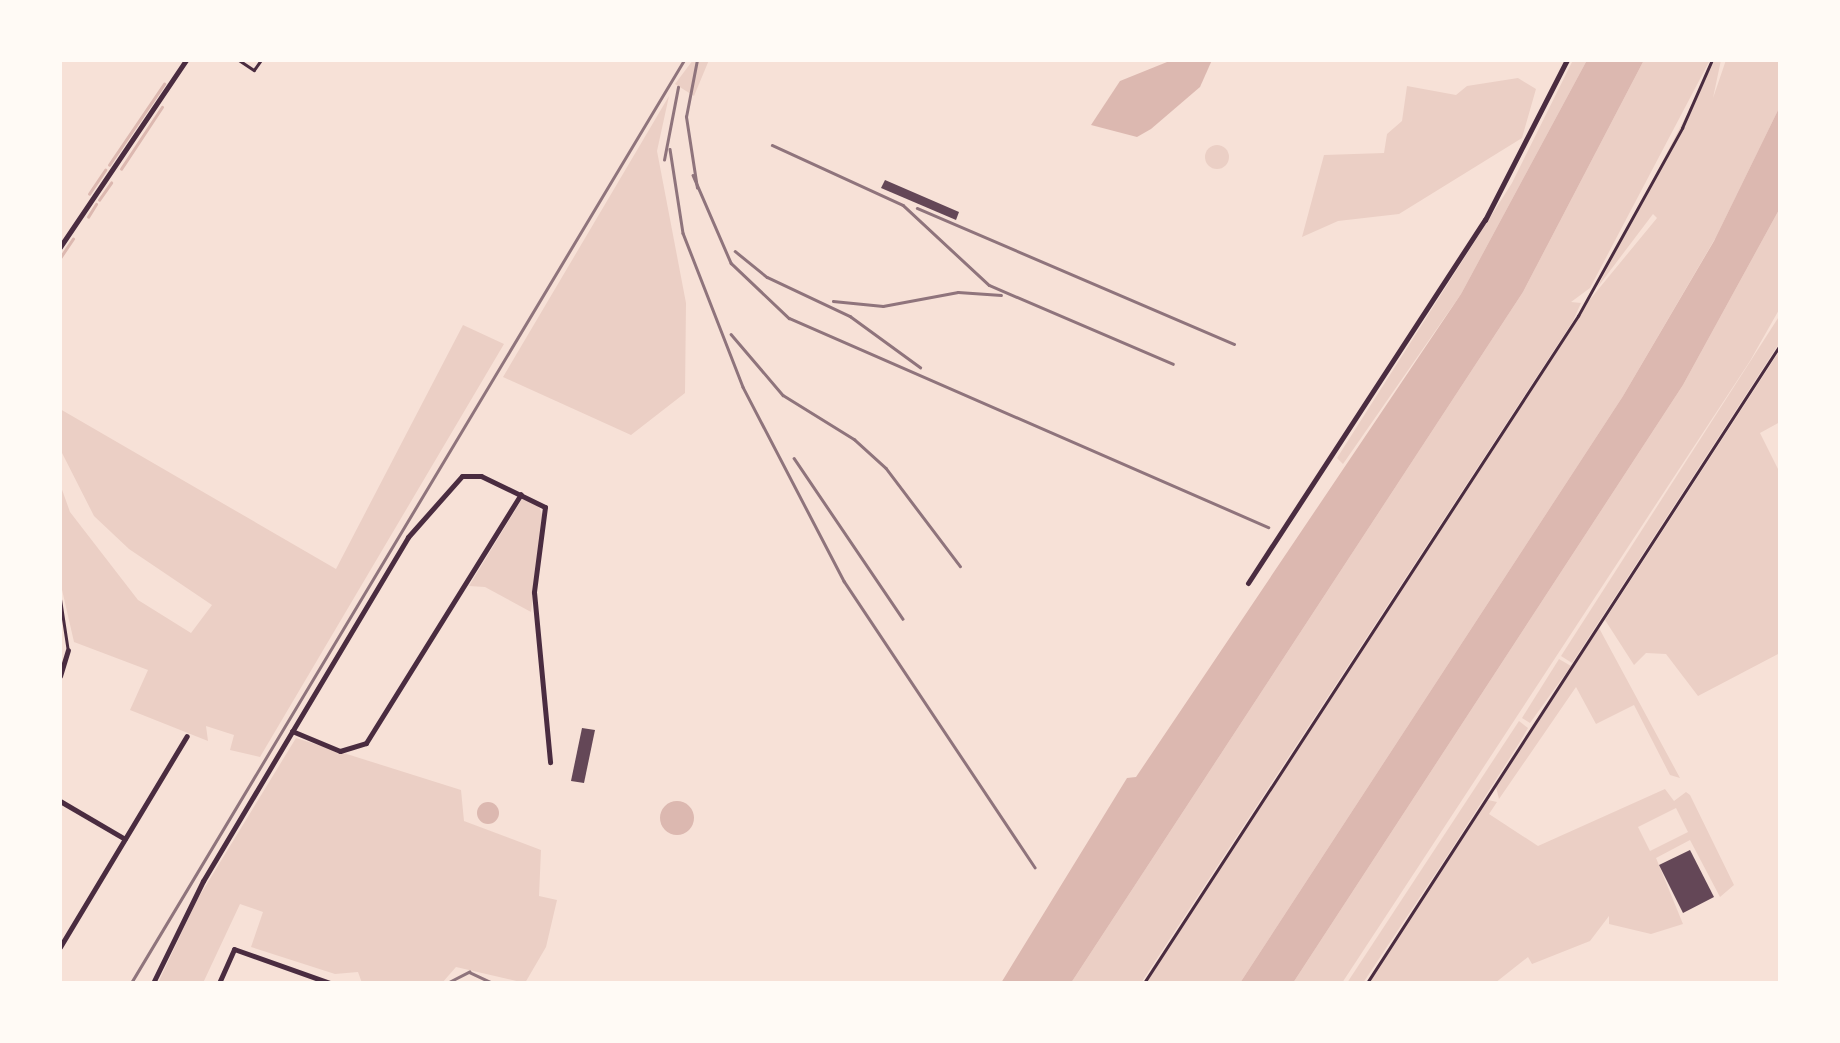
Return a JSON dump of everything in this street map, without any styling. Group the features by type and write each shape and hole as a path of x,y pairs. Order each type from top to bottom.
{"street":[{"path":"60,247 186,60"},
{"path":"1248,583 1486,220 1567,60"},
{"path":"153,983 178,942 189,906 424,513 470,474 544,504 547,516 534,592 550,762"},
{"path":"292,731 340,751 366,742 521,494"},
{"path":"60,676 68,650"},
{"path":"60,947 187,736"},
{"path":"60,800 125,840"},
{"path":"220,983 234,949 330,983"}],"lane":[{"path":"239,60 254,70 261,60"},
{"path":"60,596 68,650"}],"path":[{"path":"1144,983 1578,316 1682,128 1712,60"},
{"path":"1367,983 1780,345"}],"shaded area":[{"path":"693,60 709,60 694,96 675,84"},
{"path":"1172,60 1212,60 1200,87 1151,129 1137,137 1091,125 1120,81"},
{"path":"1573,60 1587,60 1461,294 1343,464 1337,458 1512,183"},
{"path":"1587,60 1644,60 1523,292 1071,983 1001,983 1127,778 1136,777 1461,294"},
{"path":"1644,60 1710,60 1590,288 1571,302 1581,303 1573,321 1141,983 1071,983 1523,292"},
{"path":"1715,60 1721,60 1713,98 1726,60 1780,60 1780,106 1716,237 1623,396 1240,983 1146,983 1587,303 1657,218 1653,214 1597,288"},
{"path":"1518,78 1536,89 1522,138 1399,214 1338,221 1302,237 1324,155 1384,153 1387,134 1402,121 1407,86 1456,95 1467,86"},
{"path":"669,96 657,151 686,303 685,393 631,435 503,377"},
{"path":"1780,106 1780,208 1683,385 1293,983 1240,983 1623,396 1714,241"},
{"path":"1217,145 1229,157 1217,169 1205,157"},
{"path":"1780,208 1780,308 1750,361 1342,983 1293,983 1683,385"},
{"path":"1780,315 1780,342 1572,663 1561,656"},
{"path":"463,325 504,344 260,757 230,750 234,735 206,726 208,741 130,710 148,670 74,642 60,581 60,484 70,512 138,600 191,633 212,605 129,549 94,516 60,449 60,409 336,569"},
{"path":"1780,350 1780,422 1760,433 1780,473 1780,653 1698,696 1666,654 1646,653 1634,665 1605,620"},
{"path":"522,499 539,506 543,517 531,612 485,587 469,586"},
{"path":"1599,628 1680,778 1670,775 1634,705 1596,724 1576,687 1499,799 1496,787"},
{"path":"1559,659 1571,666 1530,723 1522,718"},
{"path":"1519,721 1528,728 1449,853 1363,983 1347,983"},
{"path":"296,738 461,790 464,821 541,850 539,896 557,900 546,947 525,983 456,967 442,983 362,983 358,972 335,974 251,947 263,912 240,904 203,983 158,983 197,900"},
{"path":"1665,789 1674,801 1686,792 1734,885 1720,897 1690,840 1656,858 1683,924 1651,934 1609,924 1609,916 1590,941 1532,964 1528,957 1495,983 1368,983 1488,800 1497,802 1489,814 1538,846","holes":["1676,808 1688,832 1650,851 1638,827"]},
{"path":"677,801 689,806 694,818 689,830 677,835 665,830 660,818 665,806"},
{"path":"488,802 496,805 496,821 488,824 480,821 477,813 480,805"}],"building":[{"path":"885,180 959,212 956,220 881,188"},
{"path":"582,728 595,730 584,783 571,781"},
{"path":"1690,850 1714,897 1683,913 1659,865"}],"waterway":[{"path":"109,165 164,84"},
{"path":"121,169 162,107"},
{"path":"89,194 105,170"},
{"path":"99,200 111,183"},
{"path":"88,217 96,204"},
{"path":"60,258 73,239"}],"tram line":[{"path":"447,983 469,972 493,983"}],"railway":[{"path":"131,983 684,60"},
{"path":"697,60 686,117 697,188"},
{"path":"664,160 678,87"},
{"path":"772,145 903,205 989,285 1173,364"},
{"path":"670,149 683,233 743,387 844,581 1035,867"},
{"path":"693,175 731,263 789,318 1268,527"},
{"path":"917,208 1234,344"},
{"path":"735,251 767,277 850,316 920,367"},
{"path":"833,301 883,306 958,292 1001,295"},
{"path":"731,334 783,395 854,439 886,468 960,566"},
{"path":"794,458 903,619"}]}
